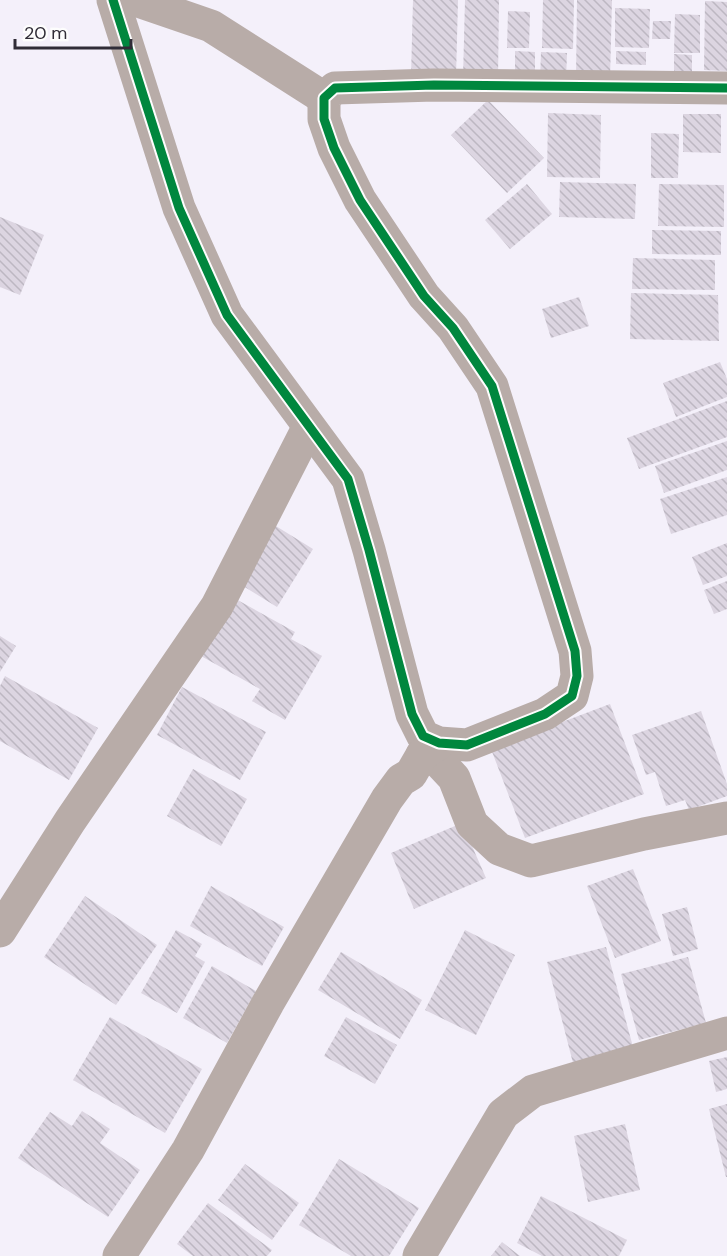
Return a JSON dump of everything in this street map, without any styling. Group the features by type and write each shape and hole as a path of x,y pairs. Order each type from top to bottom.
{"street":[{"path":"113,0 179,208 227,315 308,428 348,479 412,714 431,749 454,778 471,824 499,849 531,861 644,834 727,818"},
{"path":"135,0 211,26 324,98"},
{"path":"119,1256 188,1150 268,1003 387,799 401,780 411,774 431,749 467,744 545,714 572,696 577,676 575,651 492,386 453,328 424,296 360,200 327,129 324,119 324,98 335,88 399,86 727,88"},
{"path":"0,931 70,821 217,606 308,428"},
{"path":"419,1256 503,1114 533,1091 727,1033"}],"building":[{"path":"413,0 458,0 456,77 411,76"},
{"path":"465,0 499,0 498,79 463,78"},
{"path":"543,0 574,0 573,49 542,48"},
{"path":"577,0 612,0 610,80 576,79"},
{"path":"705,1 727,2 727,71 704,70"},
{"path":"615,8 650,9 649,48 615,47"},
{"path":"508,11 530,12 529,48 507,48"},
{"path":"675,14 700,15 700,53 674,53"},
{"path":"653,21 671,21 670,39 652,39"},
{"path":"515,51 535,52 535,76 515,76"},
{"path":"616,51 646,52 646,65 616,64"},
{"path":"541,52 567,53 566,81 540,80"},
{"path":"674,54 692,55 692,75 674,75"},
{"path":"488,100 544,158 507,193 451,135"},
{"path":"548,113 601,115 600,178 547,177"},
{"path":"683,114 721,114 721,153 683,152"},
{"path":"651,133 679,134 678,178 651,178"},
{"path":"560,182 636,184 635,219 559,217"},
{"path":"527,184 552,214 510,249 485,220"},
{"path":"659,184 724,185 724,227 658,226"},
{"path":"0,217 44,235 20,295 0,287"},
{"path":"652,230 721,231 721,255 652,254"},
{"path":"633,258 715,260 715,290 632,289"},
{"path":"631,293 718,295 719,341 630,339"},
{"path":"579,297 589,326 551,338 542,309"},
{"path":"720,362 727,379 727,397 676,417 663,383"},
{"path":"727,401 727,437 639,469 627,438"},
{"path":"727,441 727,470 664,493 655,466"},
{"path":"727,477 727,515 671,534 660,499"},
{"path":"271,523 313,549 277,607 235,581"},
{"path":"727,543 727,576 703,585 692,557"},
{"path":"727,581 727,609 714,614 704,590"},
{"path":"234,598 295,632 291,639 322,656 285,720 252,701 260,689 201,656"},
{"path":"0,636 16,646 0,672"},
{"path":"5,676 98,728 69,780 0,741 0,686"},
{"path":"182,687 266,732 240,780 157,735"},
{"path":"610,704 644,794 525,838 491,749"},
{"path":"701,711 727,784 727,796 689,810 685,800 666,806 655,772 646,775 632,735"},
{"path":"193,769 247,799 221,846 167,816"},
{"path":"462,823 486,878 414,909 391,853"},
{"path":"633,869 661,941 615,958 587,886"},
{"path":"211,886 284,927 262,966 190,926"},
{"path":"85,896 157,945 116,1005 44,957"},
{"path":"687,907 698,949 673,956 662,914"},
{"path":"176,930 202,944 195,956 205,962 177,1013 141,993"},
{"path":"465,930 515,955 476,1035 425,1010"},
{"path":"606,947 633,1047 573,1063 547,962"},
{"path":"341,952 422,1000 400,1039 318,990"},
{"path":"688,957 706,1023 639,1040 621,974"},
{"path":"212,966 256,991 227,1043 183,1018"},
{"path":"110,1017 202,1069 165,1133 73,1080"},
{"path":"346,1017 397,1045 375,1084 324,1056"},
{"path":"727,1057 727,1089 716,1092 709,1061"},
{"path":"727,1104 727,1177 726,1177 709,1109"},
{"path":"82,1111 110,1129 100,1143 140,1170 108,1217 18,1158 50,1112 72,1126"},
{"path":"625,1124 640,1190 588,1202 574,1136"},
{"path":"339,1159 419,1208 389,1256 351,1256 299,1225"},
{"path":"245,1164 299,1203 272,1240 218,1200"},
{"path":"541,1196 627,1240 619,1256 542,1256 517,1243"},
{"path":"208,1203 272,1250 267,1256 193,1256 177,1244"},
{"path":"502,1242 520,1256 491,1256"}],"cycle path":[{"path":"113,0 179,208 227,315 348,479 412,714 423,736 439,743 467,745 545,714 572,696 577,676 575,651 492,386 453,328 424,296 360,200 334,148 324,119 324,98 335,88 434,85 727,88"}]}
